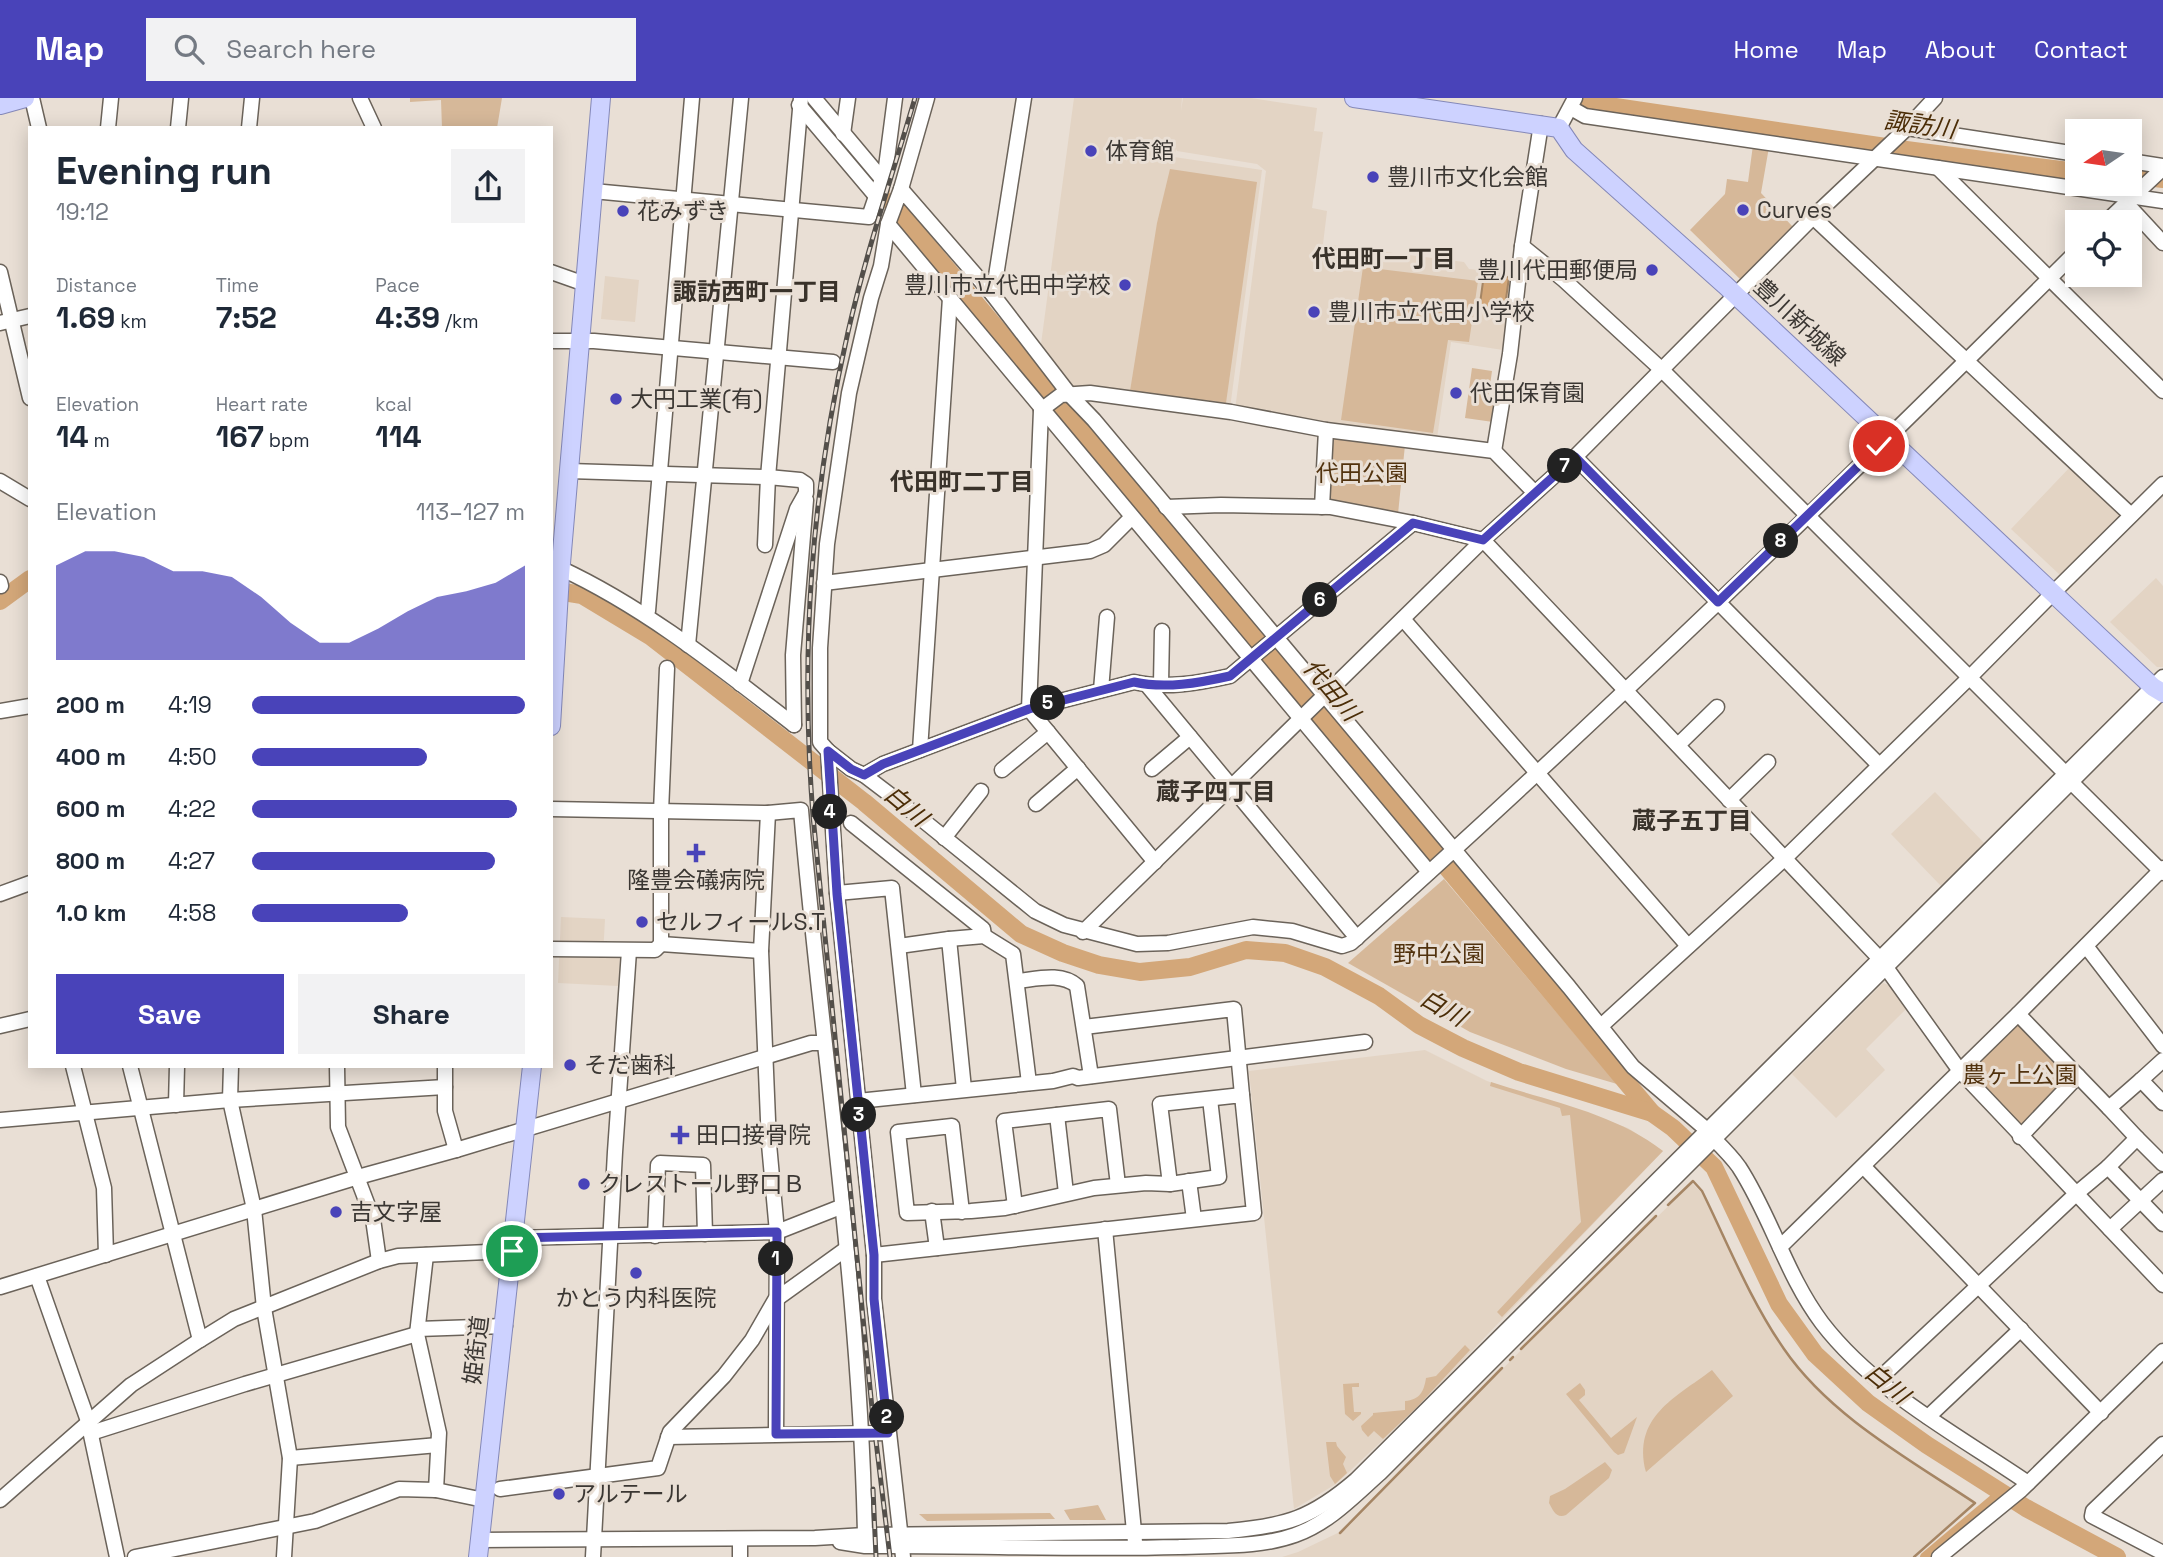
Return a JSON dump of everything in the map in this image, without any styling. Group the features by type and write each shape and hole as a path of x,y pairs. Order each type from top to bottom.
{"main road":[{"path":"0,105 25,98"},
{"path":"553,692 560,571 601,98"},
{"path":"1354,98 1541,124 1568,113"},
{"path":"1437,98 1568,113"},
{"name":"豊川新城線","path":"1568,113 1574,150 1740,292 2160,687"},
{"name":"姫街道","path":"479,1548 532,1068"}],"street":[{"path":"32,98 39,126"},
{"path":"108,126 111,98"},
{"path":"178,126 181,98"},
{"path":"249,126 252,98"},
{"path":"360,98 373,126"},
{"path":"649,611 692,98"},
{"path":"688,645 741,98"},
{"path":"843,134 848,98"},
{"path":"593,191 869,217 879,187 895,98"},
{"path":"927,98 895,206 849,393 827,544 820,648 820,742 828,754 864,775 1035,911 1083,932 1123,942 1157,944 1253,927 1292,930 1347,946 1627,691 2065,263"},
{"path":"993,295 1024,98"},
{"path":"1083,932 1483,540 1575,457 1935,98"},
{"path":"802,100 843,134 879,187"},
{"path":"802,100 879,187"},
{"path":"765,545 768,477 802,100"},
{"path":"1568,113 1879,154 1938,168 2163,201"},
{"path":"1494,451 1541,124"},
{"path":"1905,130 2065,151"},
{"path":"2142,164 2161,169"},
{"path":"1938,168 2163,391"},
{"path":"2119,210 2161,169"},
{"path":"2133,197 2163,243"},
{"path":"895,206 993,295 1065,395 1167,507 1273,639 1633,1067 1737,1164 1799,1286 1847,1352 1928,1417 2025,1487"},
{"path":"895,206 950,298 1432,870"},
{"path":"1813,217 2131,515"},
{"path":"1522,246 1564,280 1661,369 2162,870 1780,1247"},
{"path":"0,271 6,322 28,392"},
{"path":"553,273 584,284"},
{"path":"920,750 950,298"},
{"path":"6,322 28,316"},
{"path":"553,341 670,347 833,362"},
{"path":"1044,409 1065,395 1090,393 1231,412 1326,430 1494,451 1534,492"},
{"path":"1044,409 1029,709 1155,862"},
{"path":"1322,507 1326,430"},
{"path":"1575,457 1879,765"},
{"path":"560,571 622,600 688,645 794,725 793,655 806,484 800,480 768,477 569,471"},
{"path":"0,481 28,498"},
{"path":"1601,1026 1783,859 2163,484"},
{"path":"740,684 797,509 806,493"},
{"path":"1167,507 1322,507 1413,523 1483,540 1883,964 1959,1072 2163,1285"},
{"path":"824,583 1097,548 1104,545 1132,517"},
{"path":"864,775 883,764 1029,709 1134,682 1154,685 1198,683 1230,676 1413,523"},
{"path":"1101,690 1107,617"},
{"path":"1403,619 1688,946"},
{"path":"1162,631 1154,685 1190,737 1230,787 1357,938"},
{"path":"553,948 629,951 655,950 661,944 661,812 667,668"},
{"path":"902,1546 1134,1532 1228,1531 1272,1526 1295,1520 1328,1503 1356,1480 1686,1160 2160,687"},
{"path":"0,710 28,706"},
{"path":"1678,745 1717,707"},
{"path":"1002,770 1048,732"},
{"path":"1152,769 1190,737"},
{"path":"828,754 837,894 874,1255 874,1299 902,1546"},
{"path":"1728,800 1768,762"},
{"path":"1036,804 1078,768"},
{"path":"944,838 981,791"},
{"path":"553,809 768,813 801,810 843,1206 863,1433 865,1546"},
{"path":"768,813 761,951 769,1144 777,1232 776,1434"},
{"path":"851,823 983,929 984,936"},
{"path":"0,894 28,885"},
{"path":"837,894 892,888 914,1095"},
{"path":"899,946 984,936 1013,954 1029,1083"},
{"path":"949,939 964,1089"},
{"path":"661,944 761,951"},
{"path":"2086,946 2163,1046"},
{"path":"593,1557 629,951"},
{"path":"1017,981 1057,977 1072,981 1077,986 1091,1076"},
{"path":"874,1255 1254,1213 1234,1009 1084,1027"},
{"path":"2018,1014 2163,1164"},
{"path":"0,1026 28,1019"},
{"path":"858,1101 1239,1059 1366,1042"},
{"path":"0,1287 358,1177 811,1043 824,1043"},
{"path":"2109,1108 2163,1060"},
{"path":"74,1068 104,1188 106,1255"},
{"path":"131,1068 200,1340"},
{"path":"176,1105 177,1068"},
{"path":"230,1068 230,1100 254,1209 264,1308 290,1458 284,1557"},
{"path":"337,1068 338,1127 373,1219 379,1261"},
{"path":"444,1068 445,1111 456,1150"},
{"path":"2020,1137 2078,1076"},
{"path":"2141,1080 2163,1102"},
{"path":"0,1120 230,1100 444,1087"},
{"path":"1170,1184 1160,1104 1242,1095"},
{"path":"962,1212 952,1126 898,1132 907,1213 962,1212 1014,1206 1066,1193 1118,1185 1170,1184 1219,1177 1210,1098"},
{"path":"1014,1206 1004,1121 1109,1109 1118,1185"},
{"path":"1057,1115 1066,1193"},
{"path":"1879,1379 2137,1138"},
{"path":"479,1548 593,1540 815,1538 865,1546 1135,1553 1261,1543 1285,1538 1319,1524 1338,1511 1380,1473 1596,1256 1686,1160"},
{"path":"655,1236 660,1163 703,1165 705,1234"},
{"path":"1864,1167 2101,1413"},
{"path":"2108,1167 2163,1224"},
{"path":"2110,1229 2163,1180"},
{"path":"1189,1181 1194,1219"},
{"path":"0,1500 90,1427 131,1385 200,1340 234,1319 379,1261 398,1256 610,1237 777,1232 843,1206"},
{"path":"932,1211 937,1248"},
{"path":"1105,1229 1135,1553"},
{"path":"500,1489 659,1468 668,1437 697,1402 724,1376 752,1340 775,1300 846,1249"},
{"path":"426,1255 417,1332 439,1433 436,1490"},
{"path":"1514,1350 1566,1297 1596,1256"},
{"path":"37,1276 90,1427 117,1557"},
{"path":"90,1427 276,1376 417,1332 505,1326"},
{"path":"1928,1417 2021,1329"},
{"path":"1942,1556 2025,1487 2163,1351"},
{"path":"668,1437 888,1433"},
{"path":"2163,1444 2093,1511 2092,1516 2163,1553"},
{"path":"290,1458 438,1445"},
{"path":"135,1557 315,1521 399,1489 436,1490 484,1500"},
{"path":"740,1539 740,1557"}],"shaded area":[{"path":"1074,98 1182,98 1181,111 1183,98 1251,98 1317,108 1314,131 1323,132 1312,208 1327,211 1323,244 1464,262 1469,269 1515,274 1503,350 1451,342 1437,438 1235,410 1266,171 1257,164 1176,149 1174,157 1262,170 1230,408 1076,389 1041,344"},
{"path":"1484,274 1509,277 1504,314 1479,311"},
{"path":"605,276 639,280 635,322 601,319"},
{"path":"2072,465 2122,514 2060,575 2011,529"},
{"path":"2156,578 2163,586 2163,667 2157,667 2110,622"},
{"path":"1935,792 1985,844 1941,886 1891,834"},
{"path":"561,917 605,919 603,956 620,958 618,986 558,983"},
{"path":"1883,983 1891,986 1907,1008 1866,1049 1885,1070 1836,1118 1792,1074"},
{"path":"1425,1050 1487,1081 1628,1128 1663,1151 1418,1407 1336,1484 1294,1509 1249,1071"},
{"path":"1692,1183 1701,1192 1763,1317 1784,1351 1806,1376 1834,1405 1888,1446 1974,1503 1912,1557 1282,1557 1346,1529 1527,1344"}],"green space":[{"path":"410,98 502,98 497,126 442,126 441,100 410,102"},
{"name":"Curves","path":"1753,145 1769,147 1761,193 1793,227 1741,280 1690,230 1725,194 1727,179 1748,182"},
{"path":"1170,169 1257,182 1226,403 1130,391 1157,223"},
{"path":"1363,267 1478,281 1469,342 1448,340 1433,433 1341,420"},
{"path":"1472,368 1492,371 1488,399 1497,401 1493,422 1465,418"},
{"name":"代田公園","path":"1334,434 1405,445 1398,514 1330,502 1326,499 1330,438"},
{"name":"野中公園","path":"1444,879 1617,1084 1566,1069 1470,1032 1348,963"},
{"name":"農ヶ上公園","path":"2019,1023 2072,1078 2021,1128 1969,1073"},
{"path":"1491,1082 1603,1117 1663,1151 1502,1317 1497,1312 1581,1222 1570,1115 1562,1116 1560,1108 1490,1086"},
{"path":"1465,1345 1470,1350 1417,1407 1383,1439 1374,1431 1368,1437 1361,1426 1373,1413 1405,1410 1405,1401 1420,1394 1426,1378 1436,1376"},
{"path":"1712,1370 1733,1396 1646,1472 1643,1453 1645,1437 1651,1423 1671,1400"},
{"path":"1359,1383 1359,1387 1352,1387 1354,1412 1361,1414 1353,1421 1345,1414 1343,1384"},
{"path":"1580,1383 1585,1395 1579,1400 1611,1438 1637,1417 1624,1453 1618,1455 1614,1452 1566,1394"},
{"path":"1326,1442 1336,1442 1346,1457 1343,1464 1347,1473 1335,1484 1330,1476"},
{"path":"1605,1462 1612,1470 1609,1478 1566,1515 1555,1513 1549,1503 1550,1496"},
{"path":"1098,1505 1106,1520 1070,1520 1064,1510"},
{"path":"1050,1513 1055,1519 927,1521 919,1514"}],"waterway":[{"name":"代田川","path":"804,98 881,190"},
{"name":"諏訪川","path":"1589,103 2065,170"},
{"name":"諏訪川","path":"2142,176 2163,179"},
{"name":"代田川","path":"891,202 1652,1113"},
{"name":"白川","path":"0,601 28,580"},
{"name":"白川","path":"553,590 582,595 650,636 864,802 1021,934 1063,953 1099,965 1140,972 1190,967 1246,950 1285,953 1325,967 1379,996 1419,1025 1463,1048 1519,1072 1652,1113 1673,1128 1714,1167 1779,1304 1815,1354 1868,1403 1927,1445 2026,1508 2117,1557"},
{"path":"1668,1205 1693,1181 1702,1191 1760,1311 1803,1373 1847,1416 1872,1435 1975,1503 1914,1557"},
{"path":"1521,1349 1656,1216"},
{"path":"1510,1360 1513,1357"},
{"path":"1340,1533 1502,1368"},
{"path":"1925,1557 2001,1493"}],"tunnel":[{"path":"832,1114 859,1109"}],"railway":[{"path":"890,1557 872,1408 813,816 809,754 809,633 817,513 835,393 863,273 915,98"},
{"path":"873,1489 876,1557"}],"place":[{"name":"体育館","path":"1091,151"},
{"name":"豊川市文化会館","path":"1373,177"},
{"name":"Curves","path":"1743,210"},
{"name":"花みずき","path":"623,211"},
{"name":"豊川代田郵便局","path":"1652,270"},
{"name":"豊川市立代田中学校","path":"1125,285"},
{"name":"豊川市立代田小学校","path":"1314,312"},
{"name":"代田保育園","path":"1456,393"},
{"name":"大円工業(有)","path":"616,399"},
{"name":"隆豊会礒病院","path":"696,853"},
{"name":"セルフィールS.T","path":"642,922"},
{"name":"そだ歯科","path":"570,1065"},
{"name":"田口接骨院","path":"680,1135"},
{"name":"クレストール野口Ｂ","path":"584,1184"},
{"name":"吉文字屋","path":"336,1212"},
{"name":"かとう内科医院","path":"636,1273"},
{"name":"アルテール","path":"559,1494"}],"district":[{"name":"代田町一丁目","path":"1384,259"},
{"name":"諏訪西町一丁目","path":"757,292"},
{"name":"代田町二丁目","path":"962,482"},
{"name":"蔵子四丁目","path":"1216,792"},
{"name":"蔵子五丁目","path":"1692,821"}],"route":[{"path":"512,1251 514,1238 777,1232 776,1434 888,1433 874,1299 874,1255 831,825 828,751 851,769 864,775 883,764 1052,702 1134,682 1147,685 1198,683 1230,676 1413,523 1483,540 1575,457 1718,602 1879,446"}]}
